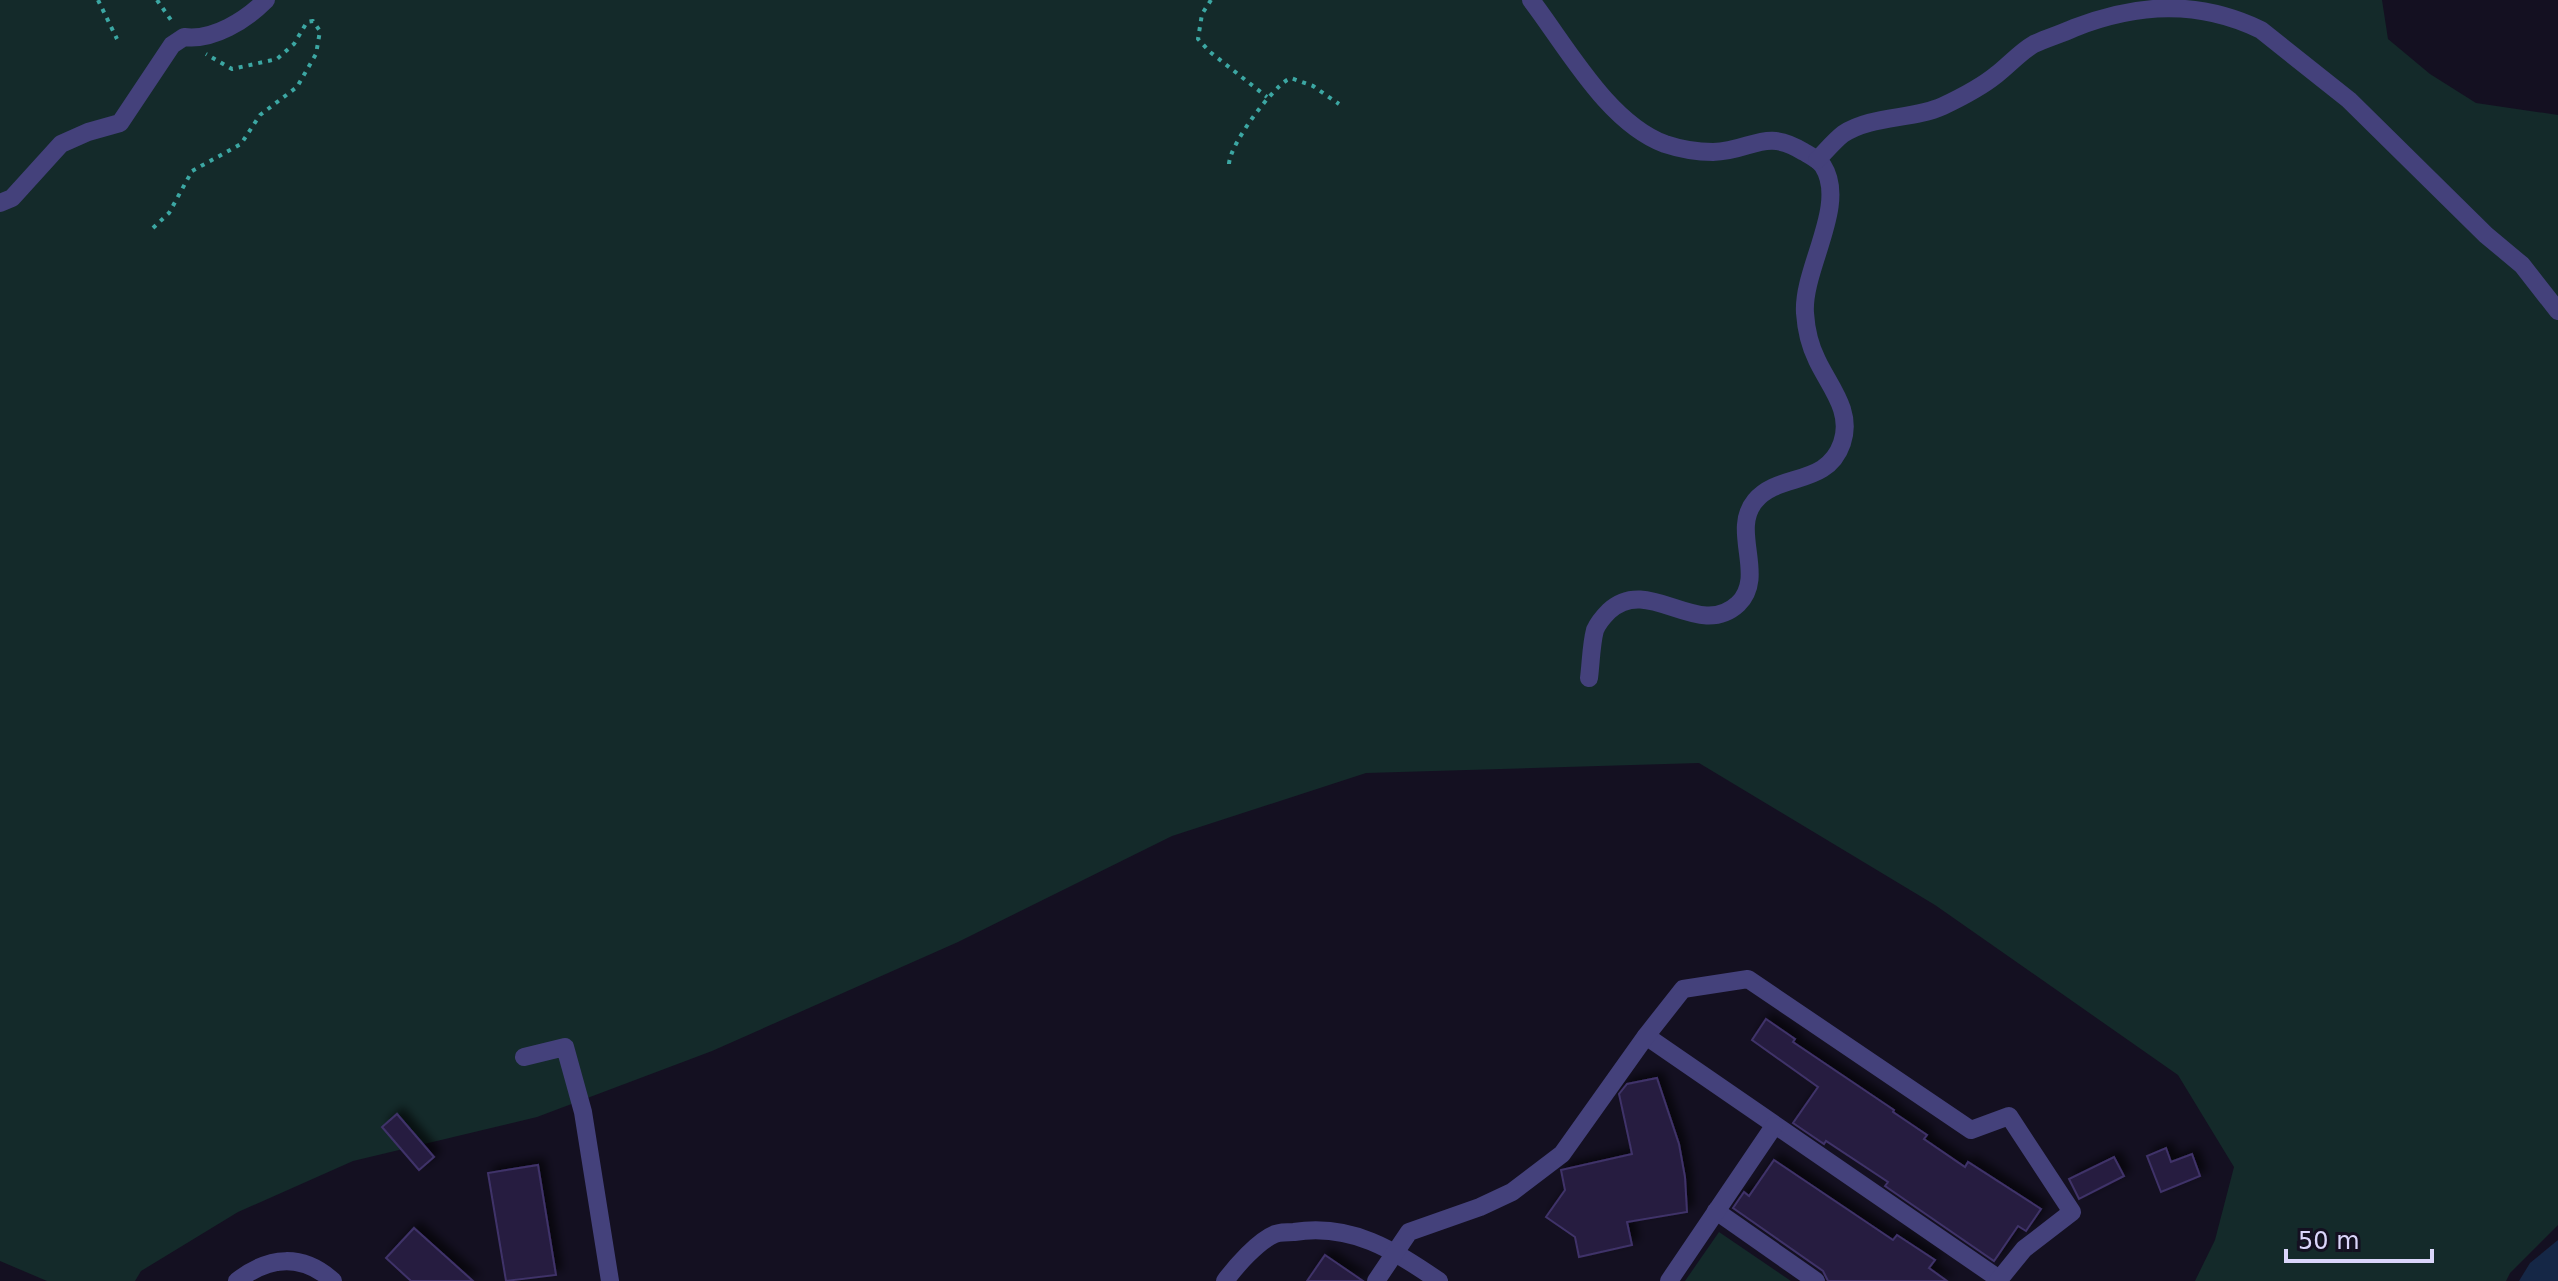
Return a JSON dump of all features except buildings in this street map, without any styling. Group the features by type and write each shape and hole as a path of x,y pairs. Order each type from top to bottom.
{"street":[{"path":"0,203 12,198 61,144 120,123 172,45 184,37 194,39 245,20 266,0"},
{"path":"1531,0 1607,100 1640,132 1684,149 1714,152 1769,139 1785,140 1822,164 1830,185 1826,221 1807,288 1805,312 1815,358 1843,409 1842,445 1817,474 1776,486 1755,501 1746,524 1750,576 1748,589 1740,602 1714,617 1699,616 1638,598 1619,602 1595,630 1589,678"},
{"path":"1817,160 1843,134 1861,126 1935,109 1982,85 2032,45 2099,19 2153,5 2196,4 2214,7 2261,30 2349,100 2486,235 2522,265 2558,311"},
{"path":"1376,1281 1409,1232 1512,1192 1562,1154 1646,1036 1683,989 1748,979 1971,1130 2009,1116 2072,1212 2024,1249 1999,1280 1646,1036"},
{"path":"524,1057 565,1047 583,1112 610,1281"},
{"path":"1669,1281 1774,1126"},
{"path":"1716,1211 1816,1281"},
{"path":"1225,1281 1237,1264 1275,1234 1315,1229 1359,1236 1395,1251 1439,1281"},
{"path":"237,1281 262,1264 300,1261 333,1281"}],"path":[{"path":"98,0 117,39"},
{"path":"153,228 169,213 192,171 241,144 260,115 297,87 316,54 320,31 313,21 307,22 301,36 283,55 232,69 220,64 184,37 157,0"},
{"path":"1211,0 1202,14 1198,39 1267,97"},
{"path":"1229,164 1234,148 1267,97 1291,78 1313,86 1339,104"}],"green space":[{"path":"0,0 2382,0 2388,39 2430,74 2476,103 2558,115 2558,1225 2510,1273 2506,1281 2195,1281 2215,1240 2234,1167 2178,1075 1935,905 1699,763 1366,773 1172,836 958,942 712,1051 537,1117 353,1161 238,1212 141,1271 135,1281 47,1281 0,1261"},
{"path":"1719,1232 1791,1281 1685,1281"}],"water":[{"path":"2558,1240 2558,1281 2519,1281 2530,1263"}]}
